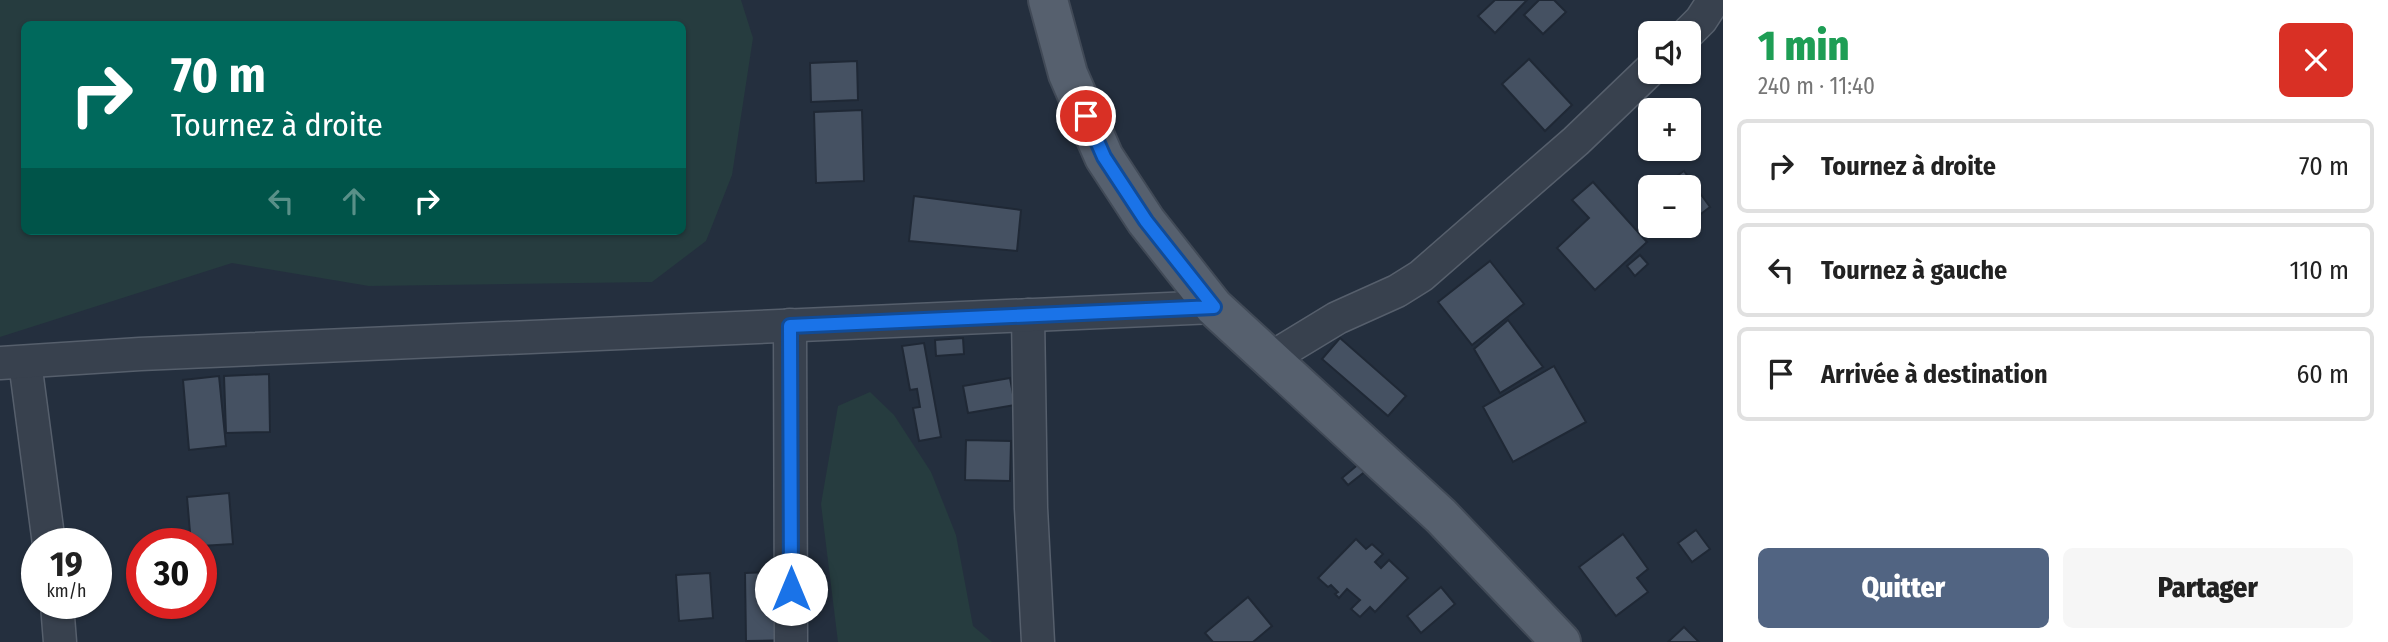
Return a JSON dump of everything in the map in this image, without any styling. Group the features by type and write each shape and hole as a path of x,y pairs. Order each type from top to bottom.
{"main road":[{"path":"1048,0 1068,74 1104,157 1146,221 1214,307 1441,516 1561,642"}],"street":[{"path":"1700,21 1714,0"},
{"path":"1271,358 1337,318 1397,291 1428,270 1576,141 1638,82"},
{"path":"46,528 12,362 139,354 1214,307"},
{"path":"1028,315 1031,508 1038,642"},
{"path":"790,326 791,642"},
{"path":"58,619 60,642"}],"green space":[{"path":"0,0 741,0 753,38 732,175 706,241 652,282 369,286 232,263 0,337"},
{"path":"870,392 894,415 931,472 956,535 973,626 992,642 838,642 821,504 838,406"}],"building":[{"path":"1495,0 1527,0 1495,33 1478,16"},
{"path":"1539,0 1554,0 1566,12 1543,34 1524,15"},
{"path":"1529,59 1572,105 1545,131 1502,84"},
{"path":"857,61 858,100 811,102 810,63"},
{"path":"862,110 864,181 816,183 814,112"},
{"path":"1593,182 1638,232 1638,238 1643,238 1647,242 1595,290 1557,248 1589,218 1572,200"},
{"path":"1701,195 1710,207 1701,214"},
{"path":"914,196 1021,210 1017,251 909,241"},
{"path":"1640,255 1648,264 1635,276 1627,266"},
{"path":"1490,261 1524,304 1472,345 1438,302"},
{"path":"1508,320 1543,367 1500,393 1474,349"},
{"path":"963,338 964,354 936,356 935,340"},
{"path":"1340,338 1406,396 1388,416 1322,359"},
{"path":"924,343 941,437 919,441 913,408 920,407 917,389 910,390 902,346"},
{"path":"1554,366 1586,422 1513,462 1483,407"},
{"path":"269,374 270,432 226,433 224,376"},
{"path":"219,376 226,446 189,450 183,380"},
{"path":"1010,378 1015,405 968,413 963,386"},
{"path":"966,440 1011,441 1010,481 965,480"},
{"path":"1361,462 1367,470 1348,485 1342,478"},
{"path":"229,493 233,544 217,545 217,528 190,528 187,497"},
{"path":"1696,530 1710,549 1692,562 1678,543"},
{"path":"1623,534 1648,569 1637,578 1648,592 1616,616 1579,567"},
{"path":"1356,539 1366,549 1372,544 1383,554 1375,562 1381,568 1389,560 1408,578 1375,612 1370,607 1360,617 1351,609 1360,600 1347,589 1339,598 1335,594 1338,592 1331,585 1328,587 1318,578"},
{"path":"797,571 797,640 746,641 745,573"},
{"path":"710,573 713,618 679,621 676,575"},
{"path":"1441,587 1455,604 1421,633 1407,616"},
{"path":"1248,597 1272,626 1253,642 1213,642 1205,633"},
{"path":"1684,627 1699,642 1668,642"}],"route":[{"path":"791,589 790,326 1214,307 1146,221 1104,157 1086,116"}]}
